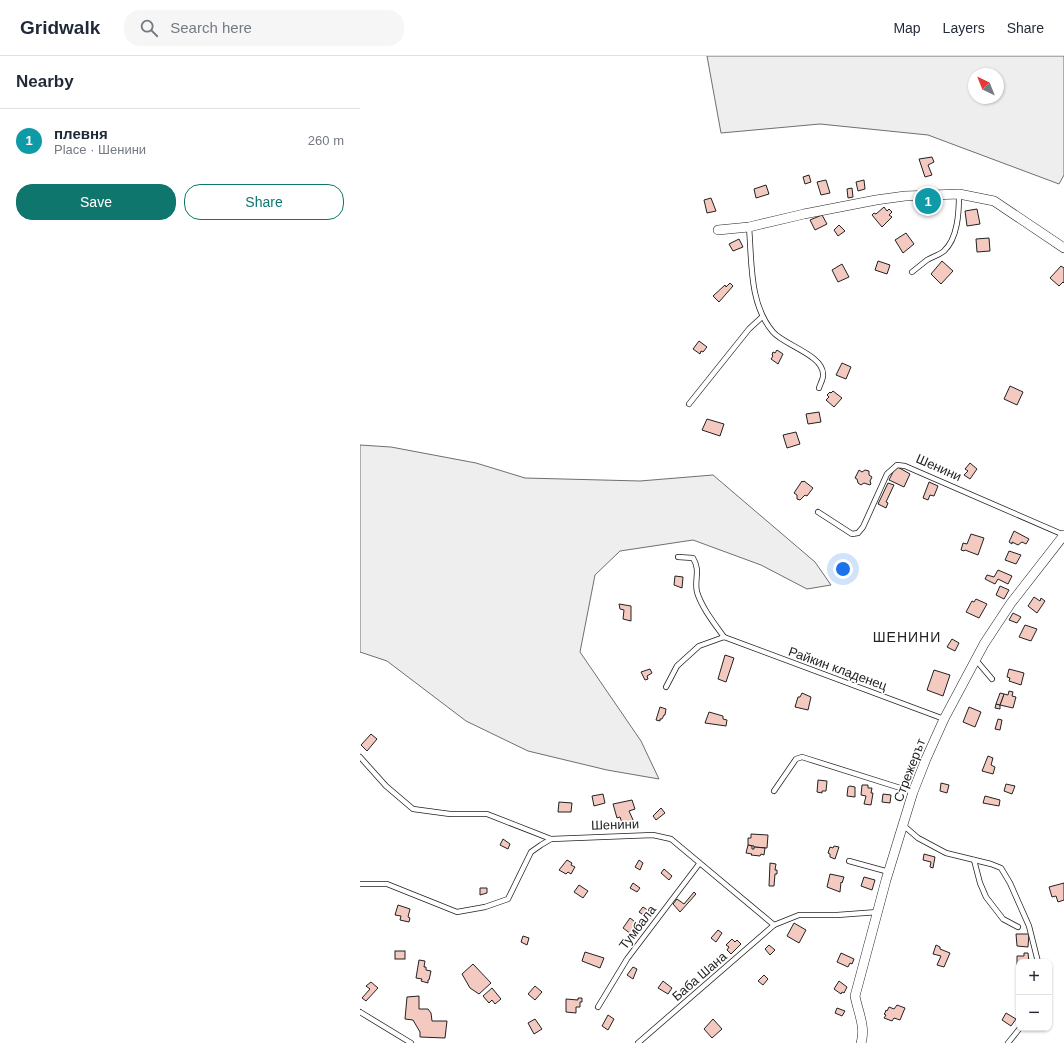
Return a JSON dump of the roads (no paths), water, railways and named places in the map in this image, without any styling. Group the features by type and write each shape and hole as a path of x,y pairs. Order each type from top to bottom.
{"street":[{"path":"718,230 749,227 804,214 876,200 905,196 959,194 994,201 1064,248"},
{"name":"Стрежерът","path":"861,1043 863,1031 857,1011 855,996 888,872 913,792 926,759 944,719 976,659 1011,603 1064,535"}],"lane":[{"path":"912,272 944,251 950,243 955,230 959,207 959,194"},
{"path":"749,227 755,298 762,317 774,334 817,362 823,368 824,376 819,388"},
{"path":"689,404 749,329 762,317"},
{"name":"Шенини","path":"818,512 852,534 858,533 863,527 887,474 897,465 901,465 1064,535"},
{"path":"666,687 677,666 699,646 724,637 707,613 697,590 696,563 693,558 678,557"},
{"name":"Райкин кладенец","path":"724,637 944,719"},
{"path":"976,659 992,679"},
{"path":"774,791 796,759 802,757 913,792"},
{"path":"360,758 386,786 413,809 450,814 487,814 551,839"},
{"path":"903,825 918,838 946,854 991,864 1001,868 1010,882 1029,926 1037,959"},
{"name":"Шенини","path":"360,884 387,884 457,912 485,907 508,899 531,852 541,844 551,839 653,835 663,836 670,839 774,925"},
{"path":"974,860 980,883 986,897 1003,919 1018,927"},
{"path":"849,861 888,872"},
{"name":"Тумбала","path":"598,1007 627,959 700,864"},
{"path":"774,925 799,915 878,912"},
{"name":"Баба Шана","path":"638,1043 774,925"},
{"path":"360,1012 411,1043"},
{"path":"1008,1043 1018,1031"}],"place":[{"name":"плевня","path":"928,201"}],"district":[{"name":"ШЕНИНИ","path":"907,637"}]}
